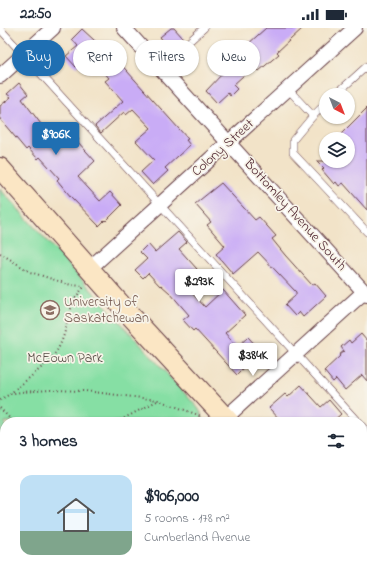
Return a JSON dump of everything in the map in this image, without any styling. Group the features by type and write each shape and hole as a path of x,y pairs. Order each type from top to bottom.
{"main road":[{"path":"0,168 222,417"}],"street":[{"path":"40,40 54,28"},
{"name":"Bottomley Avenue South","path":"124,28 135,40"},
{"name":"Colony Street","path":"90,268 355,28"},
{"path":"0,76 12,65"},
{"name":"Bottomley Avenue South","path":"167,76 366,294"},
{"path":"230,417 366,294"}],"lane":[{"path":"191,40 204,28"},
{"path":"0,29 12,42"},
{"path":"343,88 367,66"},
{"path":"43,76 353,417"},
{"path":"288,89 313,116"},
{"path":"319,110 293,140 293,153 367,232"}],"path":[{"path":"0,253 30,272 71,285 85,286 72,303 59,348 10,394 0,400"},
{"path":"10,394 50,390 85,391 158,400 201,416 200,417"},
{"path":"126,417 158,400"},
{"path":"0,408 8,417"}],"green space":[{"name":"McEown Park","path":"0,189 198,408 203,417 0,417"}],"building":[{"path":"171,28 174,28 183,38 181,40 162,40 160,37"},
{"path":"266,28 303,28 277,52 279,54 260,70 260,40 252,40"},
{"path":"82,29 94,40 73,40 72,39"},
{"path":"73,50 73,64 66,56"},
{"path":"127,71 188,139 186,140 190,145 165,168 168,171 153,185 141,172 154,160 136,141 151,128 133,109 126,115 124,112 101,133 95,126 123,101 105,81 109,78 107,76 127,76"},
{"path":"220,76 243,76 233,85 237,89 230,96 228,93 217,103 206,91"},
{"path":"19,83 28,94 22,99 47,132 43,135 55,149 73,133 79,140 77,141 95,161 78,177 100,201 110,192 122,205 99,226 71,197 57,180 59,178 40,157 38,159 28,148 26,150 0,119 0,106 11,97 7,94"},
{"path":"367,108 367,210 343,183 339,186 336,182 334,184 322,170 324,168 355,168 355,132 343,132 351,124 355,124 355,120"},
{"path":"221,183 255,220 259,217 276,236 272,239 285,255 312,285 315,283 326,296 303,317 299,312 295,316 285,305 296,295 296,292 258,252 233,274 216,254 225,246 207,225 211,222 195,204"},
{"path":"178,232 187,242 179,249 197,269 182,282 205,307 223,290 245,315 225,333 237,347 248,337 261,351 237,375 195,329 193,331 183,320 189,315 170,293 161,285 160,286 148,273 143,278 135,270 147,259 140,252 148,244 155,252"},
{"path":"361,334 367,341 367,381 362,375 345,390 336,379 333,382 324,371 344,351 341,347 349,340 351,343"},
{"path":"301,385 321,407 329,400 341,414 338,417 277,417 269,408 285,394 288,397"}],"place":[{"name":"University of Saskatchewan","path":"50,310"}]}
